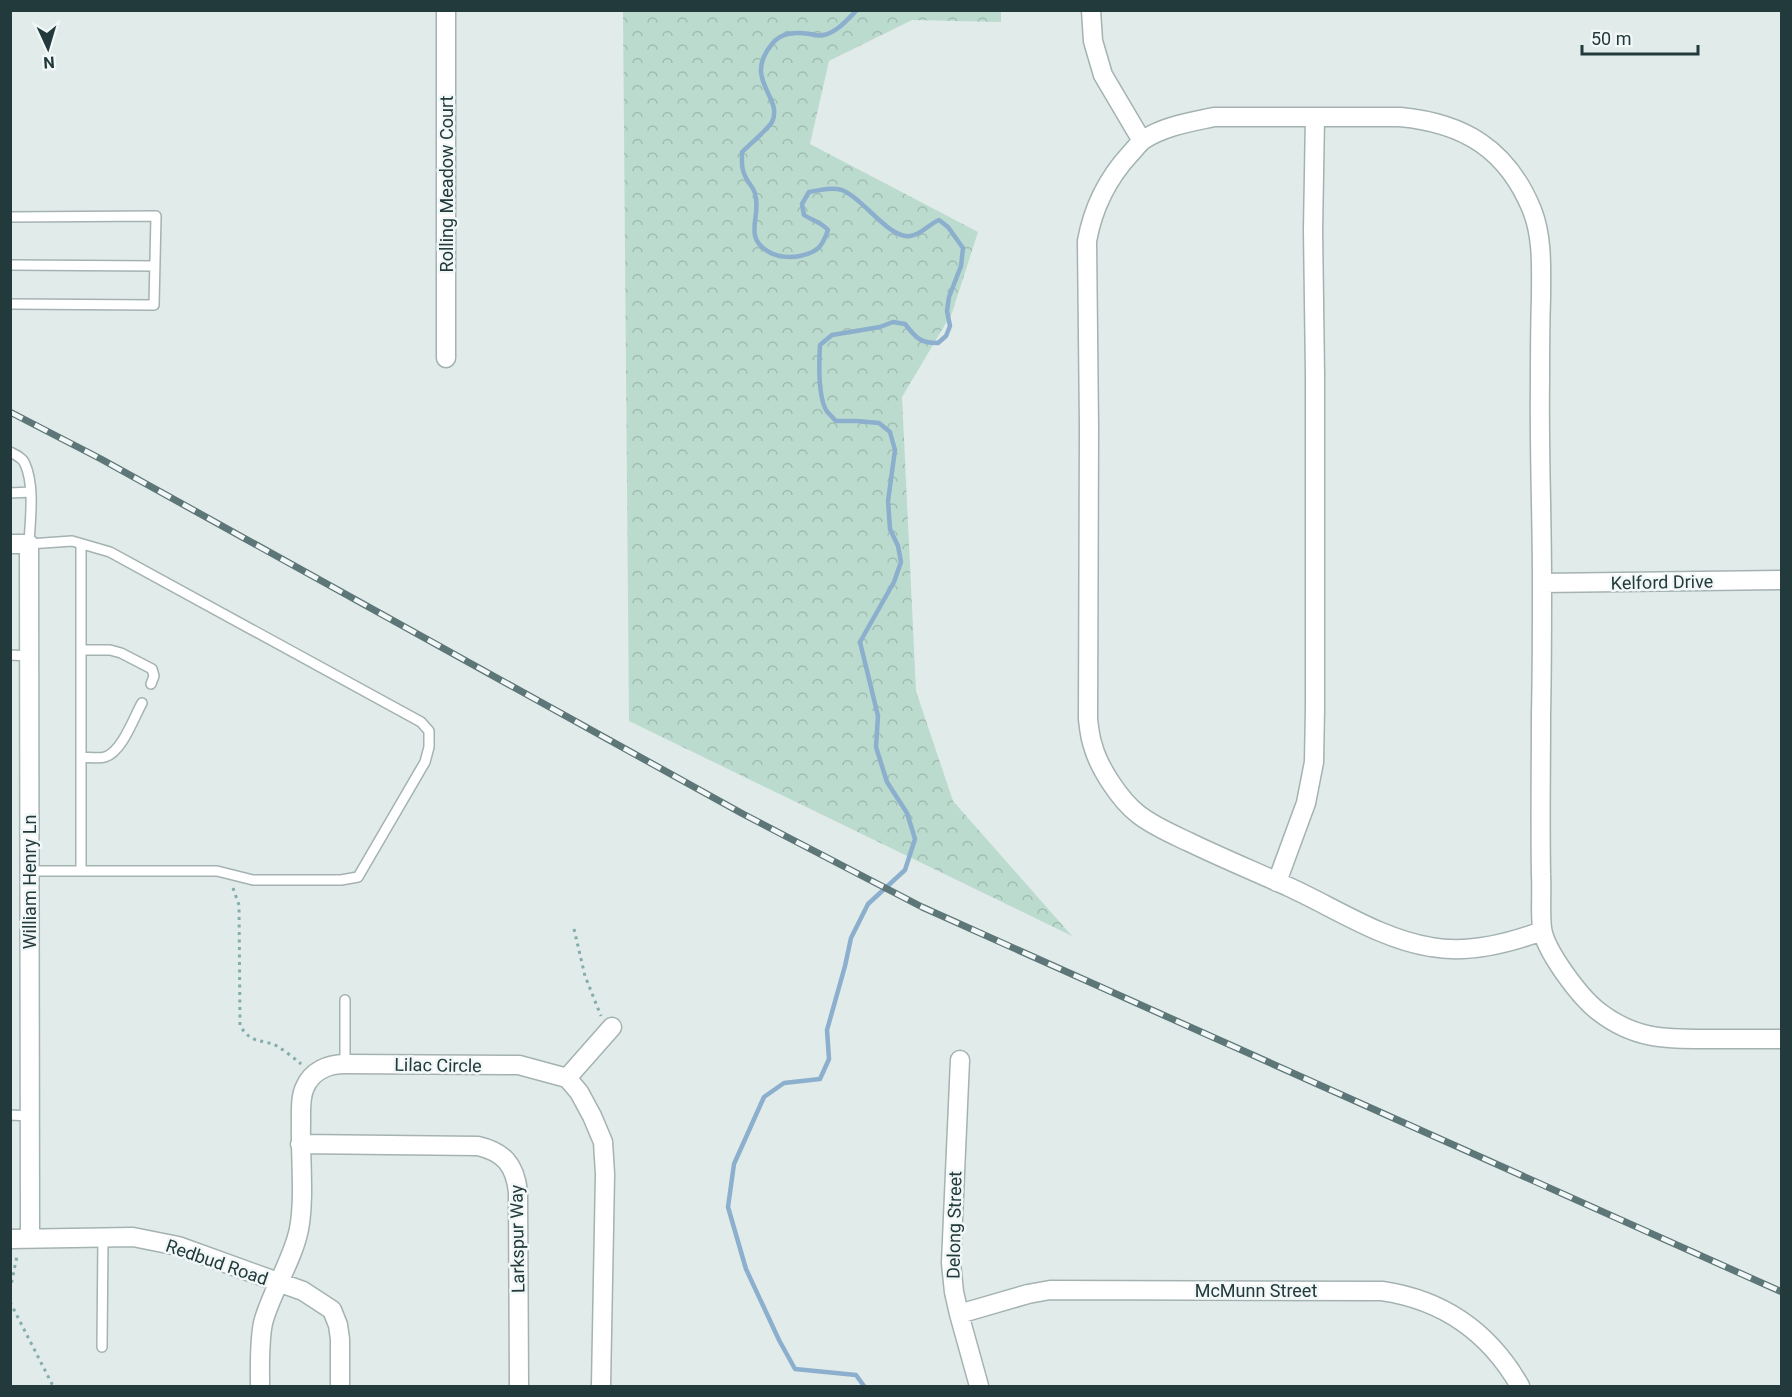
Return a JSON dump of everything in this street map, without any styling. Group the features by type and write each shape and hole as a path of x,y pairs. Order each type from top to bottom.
{"street":[{"name":"Rolling Meadow Court","path":"446,10 446,358"},
{"path":"1091,10 1093,41 1103,75 1143,141"},
{"path":"1542,931 1464,950 1432,948 1399,940 1161,829 1137,814 1118,792 1093,748 1088,719 1087,241 1091,219 1104,190 1121,164 1143,141 1186,123 1214,117 1400,117 1425,120 1454,128 1491,150 1508,167 1532,210 1539,233 1541,270 1540,846 1542,931 1568,979 1582,997 1616,1023 1641,1034 1663,1039 1782,1039"},
{"path":"1277,882 1306,803 1314,762 1313,230 1315,117"},
{"path":"10,544 29,544"},
{"name":"William Henry Ln","path":"19,1239 30,1116 29,544"},
{"name":"Kelford Drive","path":"1542,583 1782,580"},
{"path":"601,1386 606,1174 603,1142 579,1092 567,1078 610,1029"},
{"name":"Delong Street","path":"960,1060 951,1263 958,1314 979,1386"},
{"name":"Lilac Circle","path":"313,1075 333,1064 519,1065 567,1078"},
{"path":"260,1386 263,1322 293,1250 299,1228 303,1090 313,1075"},
{"name":"Larkspur Way","path":"300,1144 478,1146 491,1149 502,1156 517,1178 519,1386"},
{"name":"Redbud Road","path":"19,1239 134,1237 178,1246 279,1283"},
{"path":"279,1283 303,1292 332,1310 340,1339 340,1386"},
{"name":"McMunn Street","path":"958,1314 1050,1290 1382,1291 1406,1294 1446,1311 1478,1334 1494,1348 1520,1386"}],"lane":[{"path":"10,217 156,216 154,305 10,304"},
{"path":"10,265 155,266"},
{"path":"10,452 25,462 31,492 29,544 72,542 110,552 422,722 429,731 429,747 425,762 358,877 341,880 253,880 217,871 29,872"},
{"path":"10,493 31,492"},
{"path":"81,544 81,871"},
{"path":"81,650 110,650 121,653 152,669 154,676 151,684"},
{"path":"10,655 29,656"},
{"path":"81,757 103,757 113,754 142,702"},
{"path":"345,999 345,1064"},
{"path":"10,1115 30,1116"},
{"path":"102,1238 102,1347"}],"path":[{"path":"240,877 234,883 233,888 239,905 240,1026 246,1034 257,1041 276,1046 313,1075"},
{"path":"574,929 585,976 610,1029"},
{"path":"10,1290 18,1260 19,1239"},
{"path":"10,1302 53,1386"}],"green space":[{"path":"623,11 1001,11 1001,22 912,20 829,61 810,144 978,232 952,313 902,397 916,691 953,801 1072,936 629,721"}],"waterway":[{"path":"857,10 842,25 829,33 789,34 780,37 772,44 764,57 761,68 762,78 773,104 772,122 742,152 742,165 744,175 754,190 757,202 754,226 756,240 772,254 796,257 819,248 828,230 804,215 802,204 809,192 830,189 838,189 850,194 885,225 902,235 914,235 939,220 948,227 963,248 961,266 949,297 947,311 950,326 946,336 938,343 923,341 905,324 893,322 880,327 832,335 820,345 820,387 826,410 836,421 879,423 890,432 895,450 888,501 890,529 898,546 901,562 894,582 860,642 878,716 876,747 887,782 907,813 915,839 905,870 868,904 851,938 827,1030 829,1059 820,1079 784,1083 764,1097 734,1164 728,1207 746,1269 795,1369 856,1375 864,1386"}],"railway":[{"path":"10,412 101,459 743,814 922,907 1782,1292"}]}
